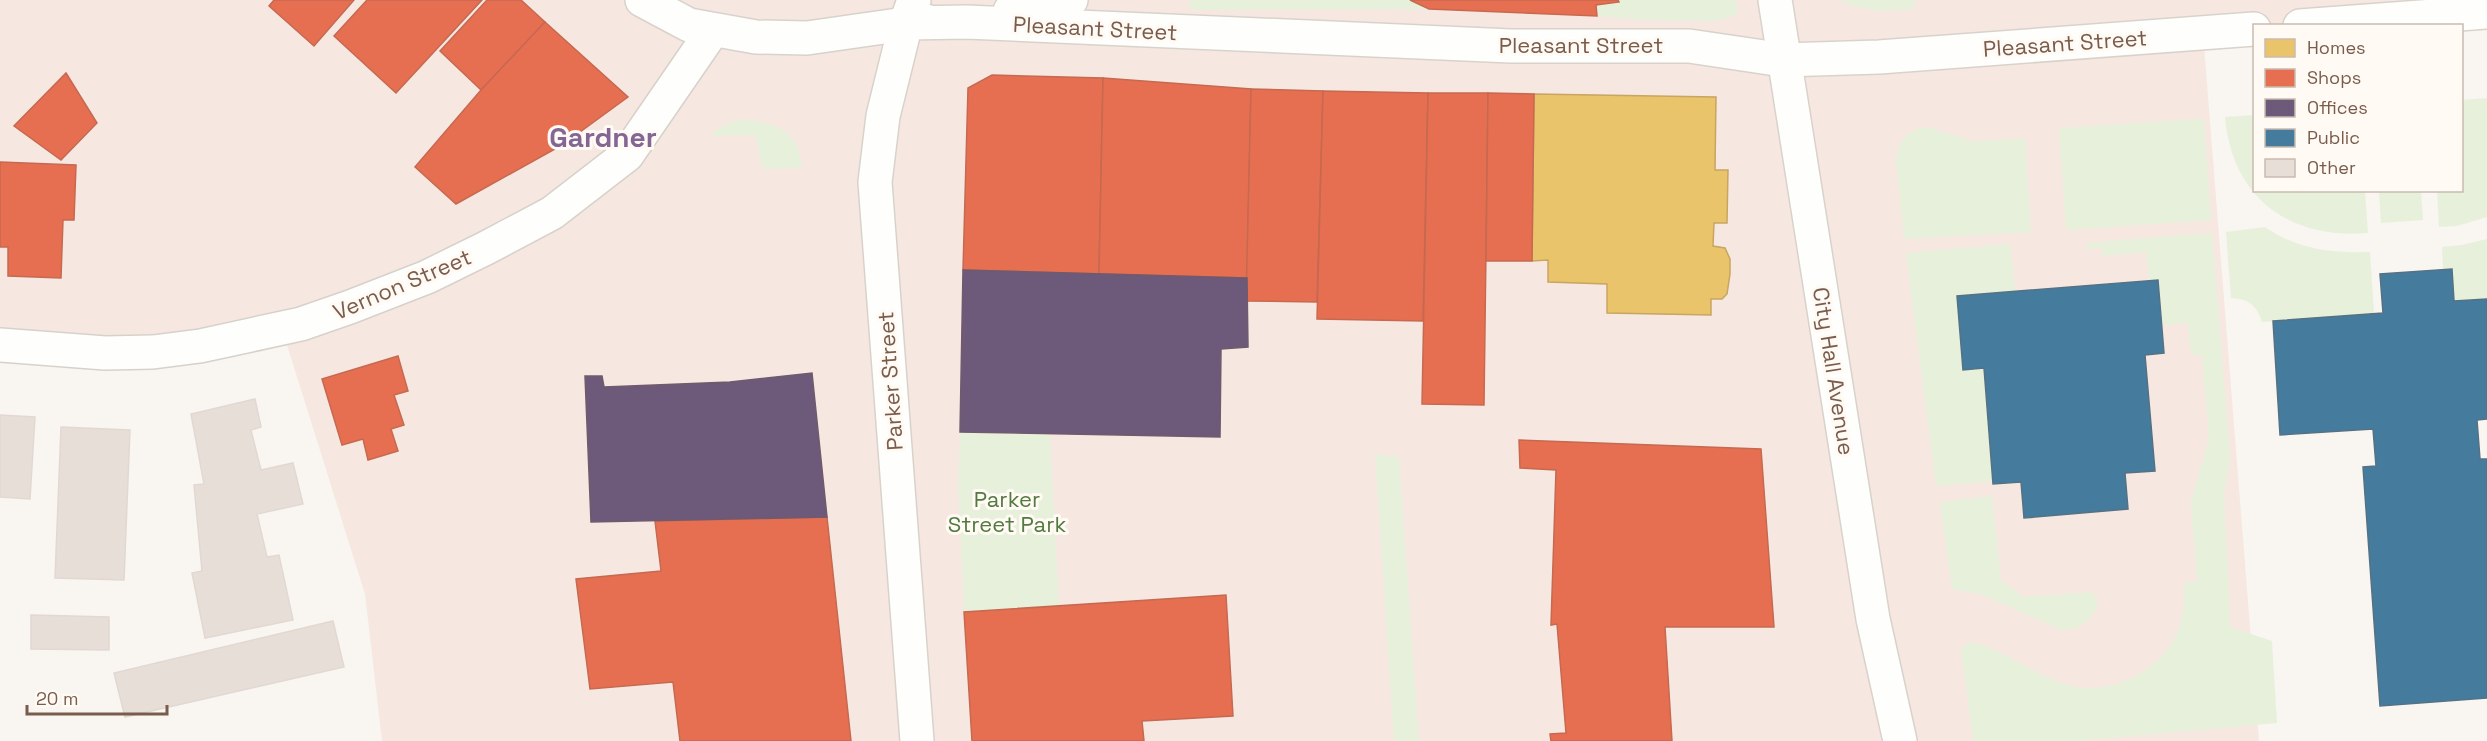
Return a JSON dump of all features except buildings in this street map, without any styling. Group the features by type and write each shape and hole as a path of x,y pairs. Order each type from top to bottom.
{"street":[{"path":"642,0 689,25 756,37 807,38 910,12 1030,8 1071,0"},
{"name":"City Hall Avenue","path":"1775,0 1873,619 1900,741"},
{"name":"Pleasant Street","path":"910,12 967,22 1511,46 1689,46 1784,60 1879,57 2253,29"},
{"name":"Parker Street","path":"910,12 883,116 875,182 917,741"},
{"path":"2327,24 2487,12"},
{"name":"Vernon Street","path":"0,345 105,352 153,352 200,346 301,324 427,277 552,213 627,155 713,30"}],"shaded area":[{"path":"0,0 2487,0 2307,24 2253,24 2253,26 2203,33 2259,741 382,741 365,594 282,329 0,345"}],"green space":[{"path":"1191,0 1410,0 1429,9 1194,10 1188,6"},
{"path":"1618,0 1736,0 1738,10 1734,16 1715,21 1643,20 1597,16 1596,5 1618,2"},
{"path":"1840,0 1914,0 1915,9 1867,9"},
{"path":"2487,98 2487,217 2457,226 2439,227 2437,192 2463,192 2463,100"},
{"path":"2253,115 2253,191 2239,170 2230,146 2225,117"},
{"path":"743,119 766,123 784,131 796,145 802,168 766,169 762,167 755,135 710,136 725,125"},
{"path":"2204,119 2211,220 2066,230 2059,128"},
{"path":"1927,127 1975,142 2025,138 2031,232 1904,239 1896,159 1902,141 1915,130"},
{"path":"2254,192 2365,192 2368,233 2340,233 2314,229 2290,221 2270,208"},
{"path":"2379,192 2421,192 2423,220 2381,223"},
{"path":"2265,227 2290,241 2316,249 2370,252 2374,314 2262,322 2251,304 2231,298 2226,232"},
{"path":"2212,233 2230,457 2224,494 2230,627 2272,641 2277,723 2076,741 1973,741 1961,649 1969,642 2006,655 2053,680 2081,687 2098,688 2115,685 2145,670 2158,660 2177,633 2184,608 2184,583 2197,582 2191,503 2209,438 2202,355 2191,355 2188,323 2161,325 2149,281 2146,252 2102,256 2102,248 2086,249 2086,243"},
{"path":"2487,239 2487,299 2454,301 2452,269 2443,270 2442,247"},
{"path":"2010,244 2015,291 1957,296 1963,369 1984,368 1993,481 1936,486 1906,253"},
{"name":"Parker Street Park","path":"960,432 1050,434 1059,605 964,612 958,488"},
{"path":"1375,454 1399,457 1419,741 1394,741"},
{"path":"1992,496 2001,580 2023,597 2092,592 2098,602 2096,609 2085,623 2061,630 1980,594 1952,589 1940,502"}],"district":[{"name":"Gardner","path":"603,137"}]}
